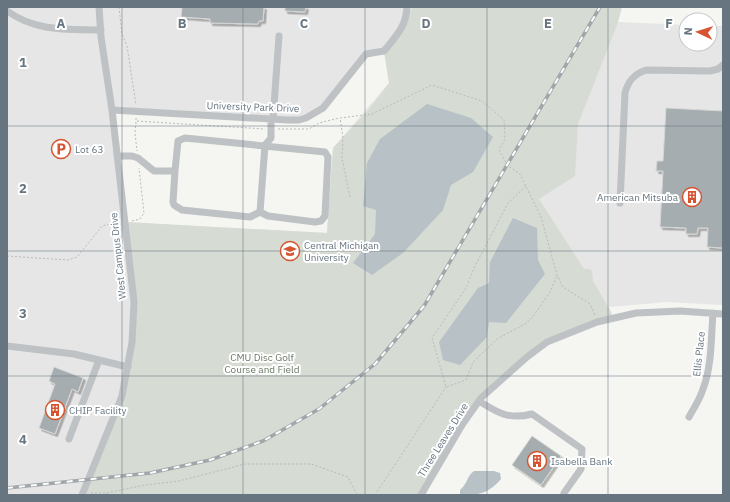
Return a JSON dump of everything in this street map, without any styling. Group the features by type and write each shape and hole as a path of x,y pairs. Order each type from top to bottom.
{"street":[{"name":"West Campus Drive","path":"83,493 122,396 132,342 134,302 99,7"},
{"name":"University Park Drive","path":"112,110 272,119 299,120 306,118 323,108 366,54 384,51 403,27 407,7"},
{"path":"7,11 19,19 41,27 101,30"},
{"path":"260,212 265,145 270,138 279,36"},
{"path":"620,203 625,93 630,80 640,72 646,70 710,71 718,69 723,65"},
{"path":"185,138 325,152 328,157 325,216 321,221 315,222 268,216 260,212 250,217 182,210 174,205 178,141 185,138"},
{"path":"117,156 132,156 138,158 154,171 175,171"},
{"name":"Three Leaves Drive","path":"421,495 462,425 479,401 527,357 547,342 597,322 636,313 680,311 723,314"},
{"name":"Ellis Place","path":"689,417 700,397 706,380 710,358 713,313"},
{"path":"7,346 74,354 128,367"},
{"path":"69,439 99,360"},
{"path":"479,401 509,417 532,414 582,449 581,469 564,493"}],"path":[{"path":"119,7 122,34 127,46 137,111 135,133 144,213 140,219 129,221"},
{"path":"136,122 271,129 309,129 318,123 340,118 372,114 432,85 482,101 504,120 505,139 499,150 507,165 520,174 541,217 557,275 563,287 590,304 595,318"},
{"path":"340,118 343,138 342,158 350,197"},
{"path":"446,387 432,338 466,288 475,266 508,203 526,186"},
{"path":"7,256 68,260 76,257 82,252 102,226 119,222"},
{"path":"375,495 446,387 466,380 473,362 497,339 525,324 532,318 550,292 557,275"},
{"path":"83,493 106,494 145,485 179,481 245,464 311,464 348,477 357,495"}],"shaded area":[{"name":"Central Michigan University","path":"7,7 622,7 618,22 678,25 678,52 718,52 718,26 723,26 723,305 667,302 609,307 610,310 547,342 481,398 421,495 7,495","holes":["384,51 389,83 333,148 327,233 125,222 112,110 306,118 323,108 366,54"]},
{"path":"427,104 471,118 493,137 473,172 451,185 443,210 403,253 372,275 353,263 375,234 376,210 363,206 367,163 380,139"},
{"path":"513,218 537,228 538,260 545,274 506,323 489,322 487,337 460,365 443,360 439,342 478,288 489,283 490,262"},
{"path":"474,471 494,471 500,473 501,479 492,488 483,493 460,495 460,490"}],"green space":[{"name":"CMU Disc Golf Course and Field","path":"413,7 622,7 617,25 578,124 575,176 539,199 584,269 590,269 592,271 593,281 613,318 547,342 481,398 421,495 83,495 103,443 128,367 133,308 125,222 327,233 333,148 369,109 389,83 384,51"}],"building":[{"path":"182,7 264,7 263,21 259,21 258,24 210,23 210,19 181,17"},
{"path":"285,7 306,7 305,12 285,11"},
{"name":"American Mitsuba","path":"666,108 723,111 723,248 707,247 708,228 698,228 697,234 686,234 686,228 660,227 663,171 656,171 657,161 663,161"},
{"name":"CHIP Facility","path":"54,367 83,378 78,392 72,389 55,434 39,428 55,384 49,381"},
{"name":"Isabella Bank","path":"532,436 561,456 541,485 512,465"}],"railway":[{"path":"7,488 150,473 210,460 263,441 319,409 375,364 424,306 600,7"}],"place":[{"name":"Lot 63","path":"61,149"},
{"name":"American Mitsuba","path":"692,197"},
{"name":"Central Michigan University","path":"290,251"},
{"name":"CHIP Facility","path":"55,410"},
{"name":"Isabella Bank","path":"537,461"}]}
